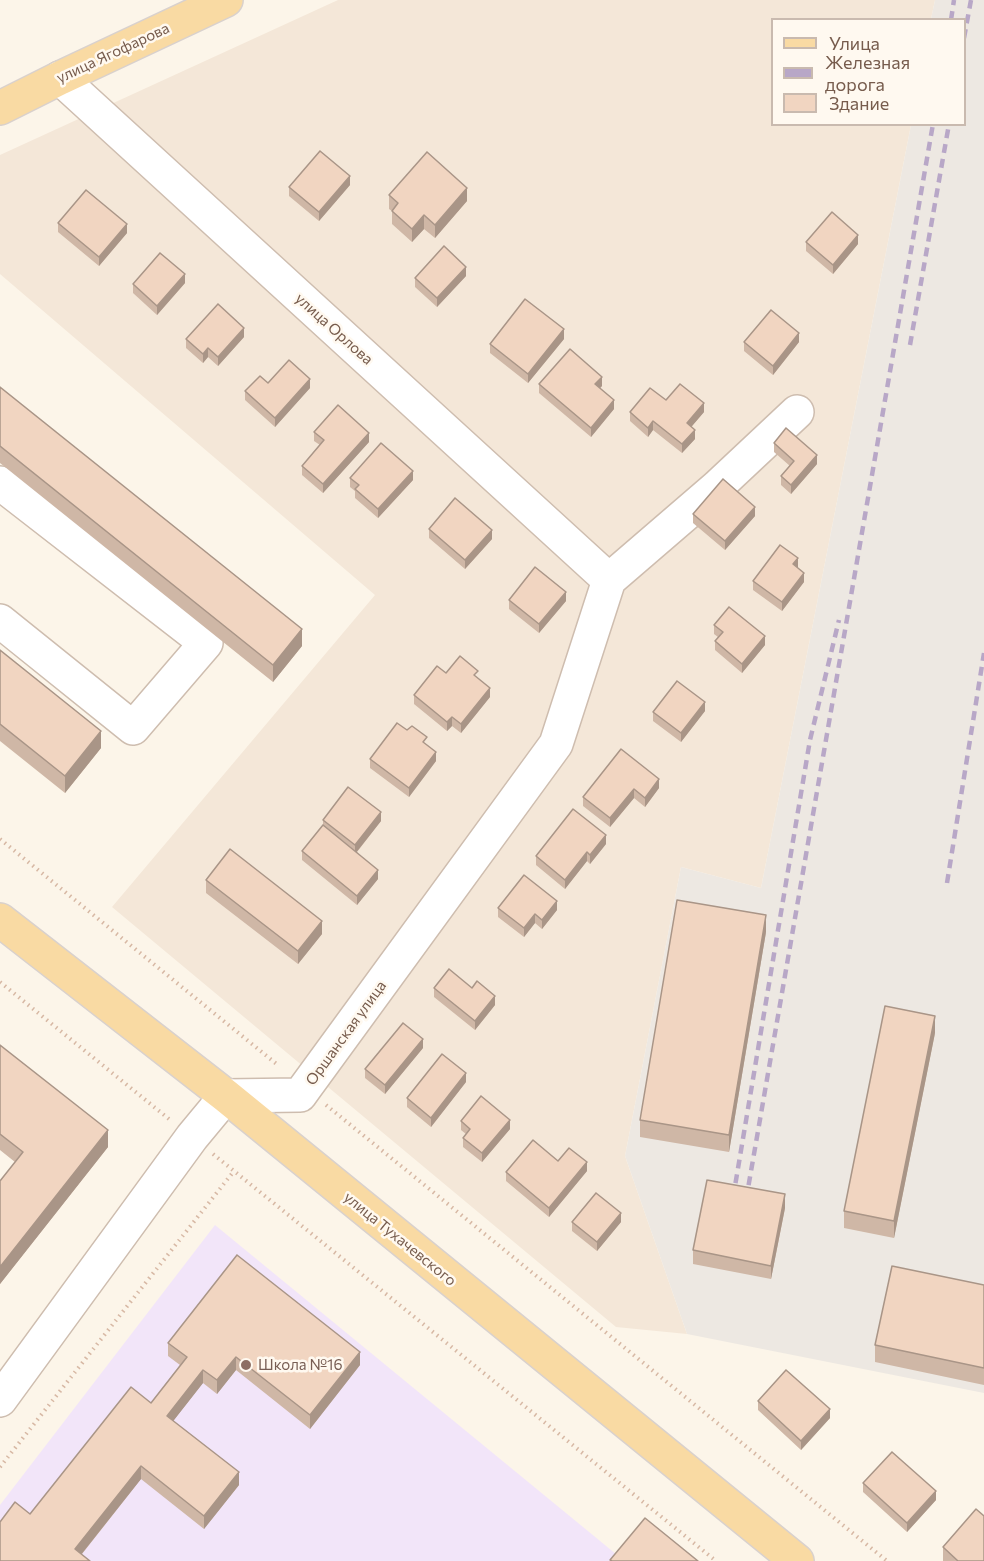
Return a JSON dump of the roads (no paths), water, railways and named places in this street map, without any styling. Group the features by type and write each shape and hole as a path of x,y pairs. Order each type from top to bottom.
{"main road":[{"name":"улица Ягофарова","path":"0,108 226,0"},
{"name":"улица Тухачевского","path":"3,929 226,1096 797,1561"}],"street":[{"name":"улица Орлова","path":"60,78 609,580"},
{"path":"609,580 717,487 797,411"},
{"path":"0,483 206,644 133,728 0,621"},
{"name":"Оршанская улица","path":"226,1096 300,1095 556,744 609,580"},
{"path":"0,1400 192,1137 226,1096"}],"railway":[{"path":"951,18 954,0"},
{"path":"966,27 971,0"},
{"path":"746,1200 933,126"},
{"path":"910,345 949,126"},
{"path":"733,1198 810,740 839,620"},
{"path":"947,883 984,653"}],"place":[{"name":"Школа №16","path":"246,1365"}]}
